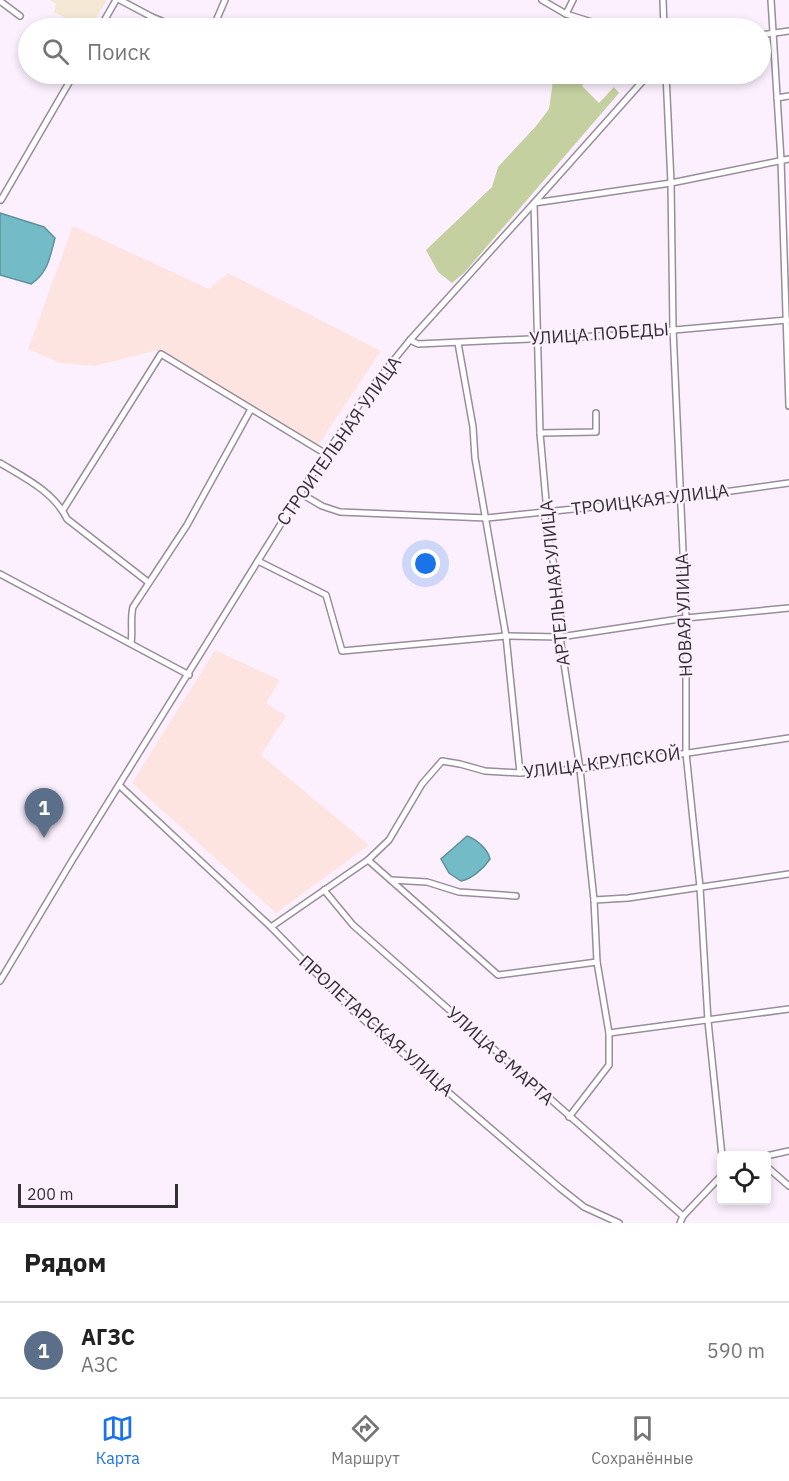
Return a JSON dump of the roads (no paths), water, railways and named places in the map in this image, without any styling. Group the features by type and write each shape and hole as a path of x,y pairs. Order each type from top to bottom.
{"street":[{"path":"106,18 118,0 154,18"},
{"path":"217,18 225,0"},
{"path":"542,0 566,14 579,18"},
{"path":"566,14 573,0"},
{"path":"663,0 664,18"},
{"path":"771,0 781,160 789,406"},
{"path":"0,1 20,16"},
{"path":"773,33 789,31"},
{"path":"1,200 68,84"},
{"name":"СТРОИТЕЛЬНАЯ УЛИЦА","path":"0,981 300,493 367,393 410,340 640,84"},
{"name":"НОВАЯ УЛИЦА","path":"666,84 671,183 673,329 686,618 686,753 700,887 708,1021 721,1151"},
{"path":"777,98 789,96"},
{"path":"534,204 671,183 789,159"},
{"name":"АРТЕЛЬНАЯ УЛИЦА","path":"534,204 540,433 547,512 545,519 555,573 560,637 580,769 594,900 597,962 609,1033 609,1065 569,1117"},
{"name":"УЛИЦА ПОБЕДЫ","path":"410,340 418,344 618,335 787,320"},
{"path":"458,343 473,427 475,458 506,636 520,773"},
{"path":"63,510 161,354 326,454"},
{"path":"131,643 133,634 130,620 133,607 187,525 251,409"},
{"path":"540,433 596,432 596,413"},
{"path":"0,463 44,490 63,510 67,519 148,582"},
{"name":"ТРОИЦКАЯ УЛИЦА","path":"300,493 322,506 340,512 487,518 680,498 789,483"},
{"path":"258,561 326,595 342,651 506,636 560,637 686,618 789,608"},
{"path":"0,574 54,605 189,675"},
{"name":"УЛИЦА КРУПСКОЙ","path":"271,927 368,860 389,840 422,784 442,762 485,771 520,773 580,769 789,738"},
{"name":"ПРОЛЕТАРСКАЯ УЛИЦА","path":"120,786 271,927 350,1008 560,1188 584,1207 619,1223"},
{"path":"368,860 498,975 597,962"},
{"path":"594,900 628,898 789,874"},
{"path":"391,880 427,882 459,891 516,896"},
{"name":"УЛИЦА 8 МАРТА","path":"324,890 353,925 684,1216"},
{"path":"609,1033 789,1009"},
{"path":"771,1155 789,1151"},
{"path":"771,1170 789,1186"},
{"path":"680,1223 717,1180"}],"water":[{"path":"0,213 44,227 55,238 45,270 31,284 0,275"},
{"path":"467,836 481,845 490,859 477,873 461,881 449,873 441,859"}],"place":[{"name":"АГЗС","path":"44,838"}]}
